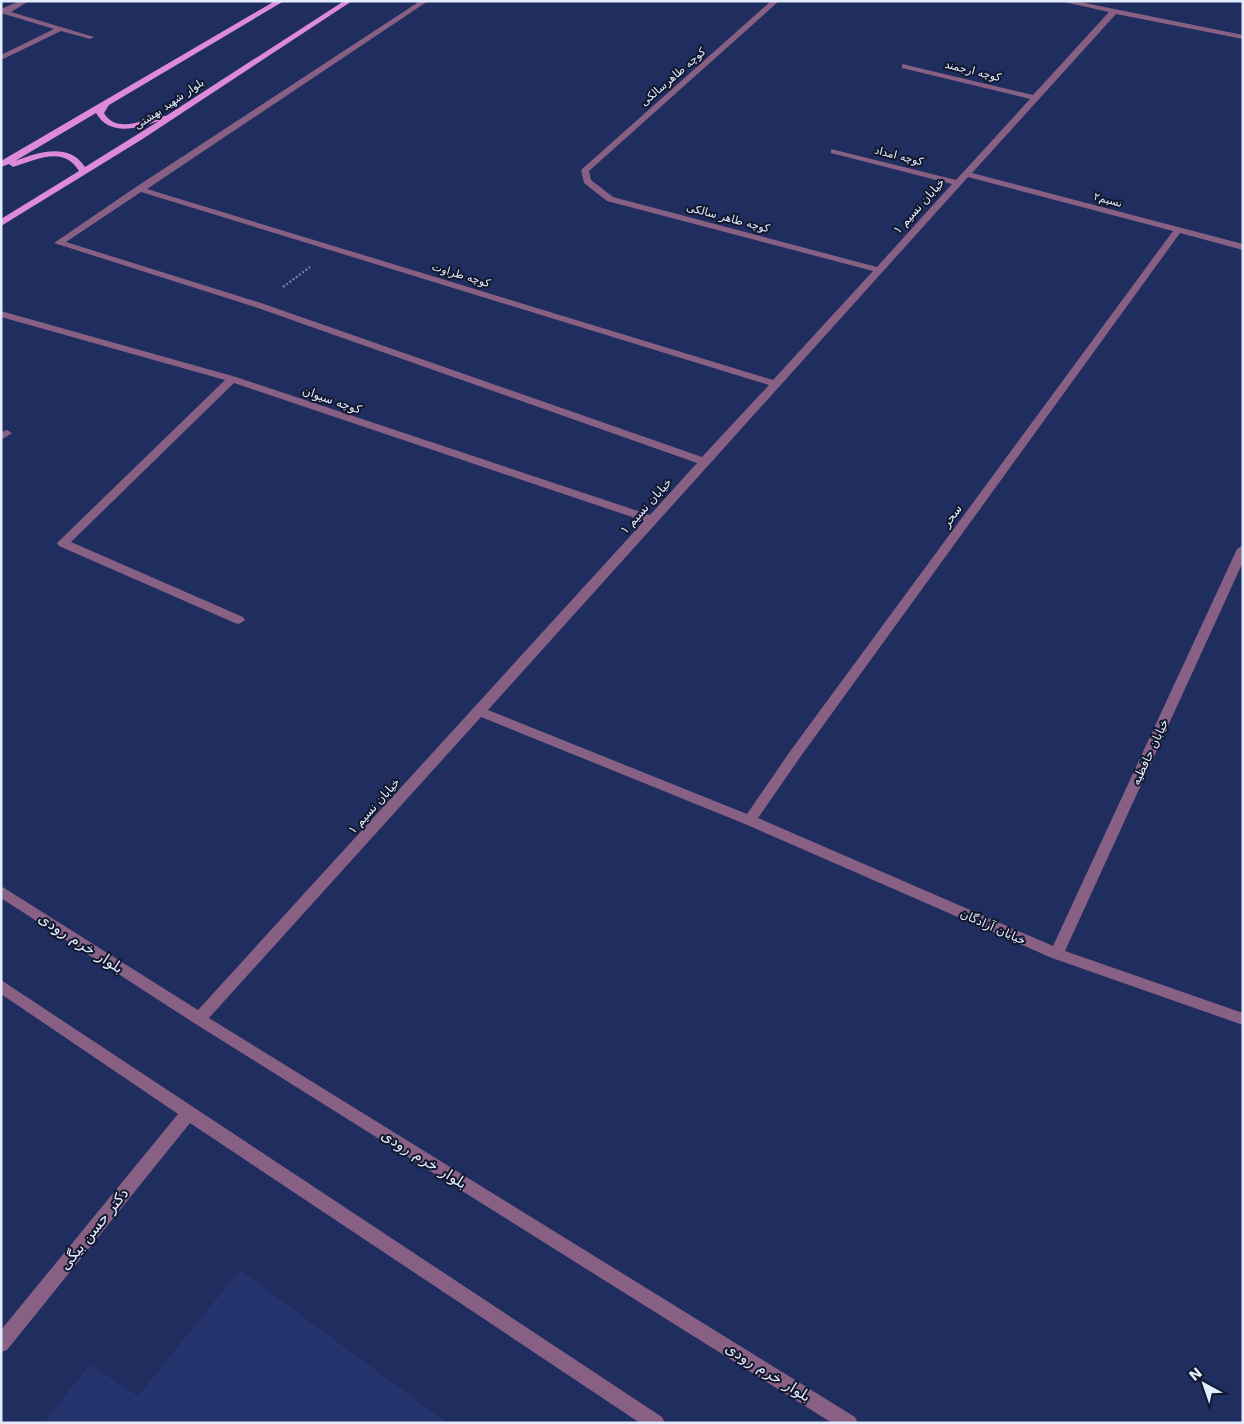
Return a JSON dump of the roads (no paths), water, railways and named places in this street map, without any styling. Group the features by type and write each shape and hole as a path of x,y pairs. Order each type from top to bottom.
{"main road":[{"path":"1,165 281,1"},
{"name":"بلوار شهید بهشتی","path":"1,223 84,172 349,1"},
{"path":"105,105 100,113 102,120 107,124 117,126 137,125 178,111"},
{"path":"1,170 30,158 49,155 69,155 79,163 84,172"}],"street":[{"path":"3,11 26,1"},
{"path":"425,1 59,243 258,305 705,462"},
{"name":"کوچه طاهرسالکی","path":"585,170 776,1"},
{"path":"1063,1 1243,37"},
{"path":"3,11 90,37"},
{"name":"خیابان نسیم ۱","path":"199,1019 1114,11"},
{"path":"1,58 61,28"},
{"name":"کوچه ارجمند","path":"904,66 1036,98"},
{"name":"کوچه امداد","path":"834,151 963,178"},
{"name":"کوچه طاهر سالکی","path":"585,170 587,181 610,199 879,270"},
{"name":"نسیم۲","path":"963,178 1243,247"},
{"name":"کوچه طراوت","path":"139,189 776,384"},
{"name":"سحر","path":"750,820 796,753 1178,230"},
{"name":"کوچه سیوان","path":"1,314 232,379 652,520"},
{"path":"232,379 63,543 239,620"},
{"name":"خیابان حافظیه","path":"1057,954 1243,549"},
{"name":"خیابان آزادگان","path":"479,711 750,820 1057,954 1243,1019"},
{"name":"بلوار خرم رودی","path":"1,891 199,1019 849,1423"},
{"path":"1,986 188,1113 656,1423"},
{"name":"دکتر حسن بیگی","path":"1,1344 188,1113"}]}
